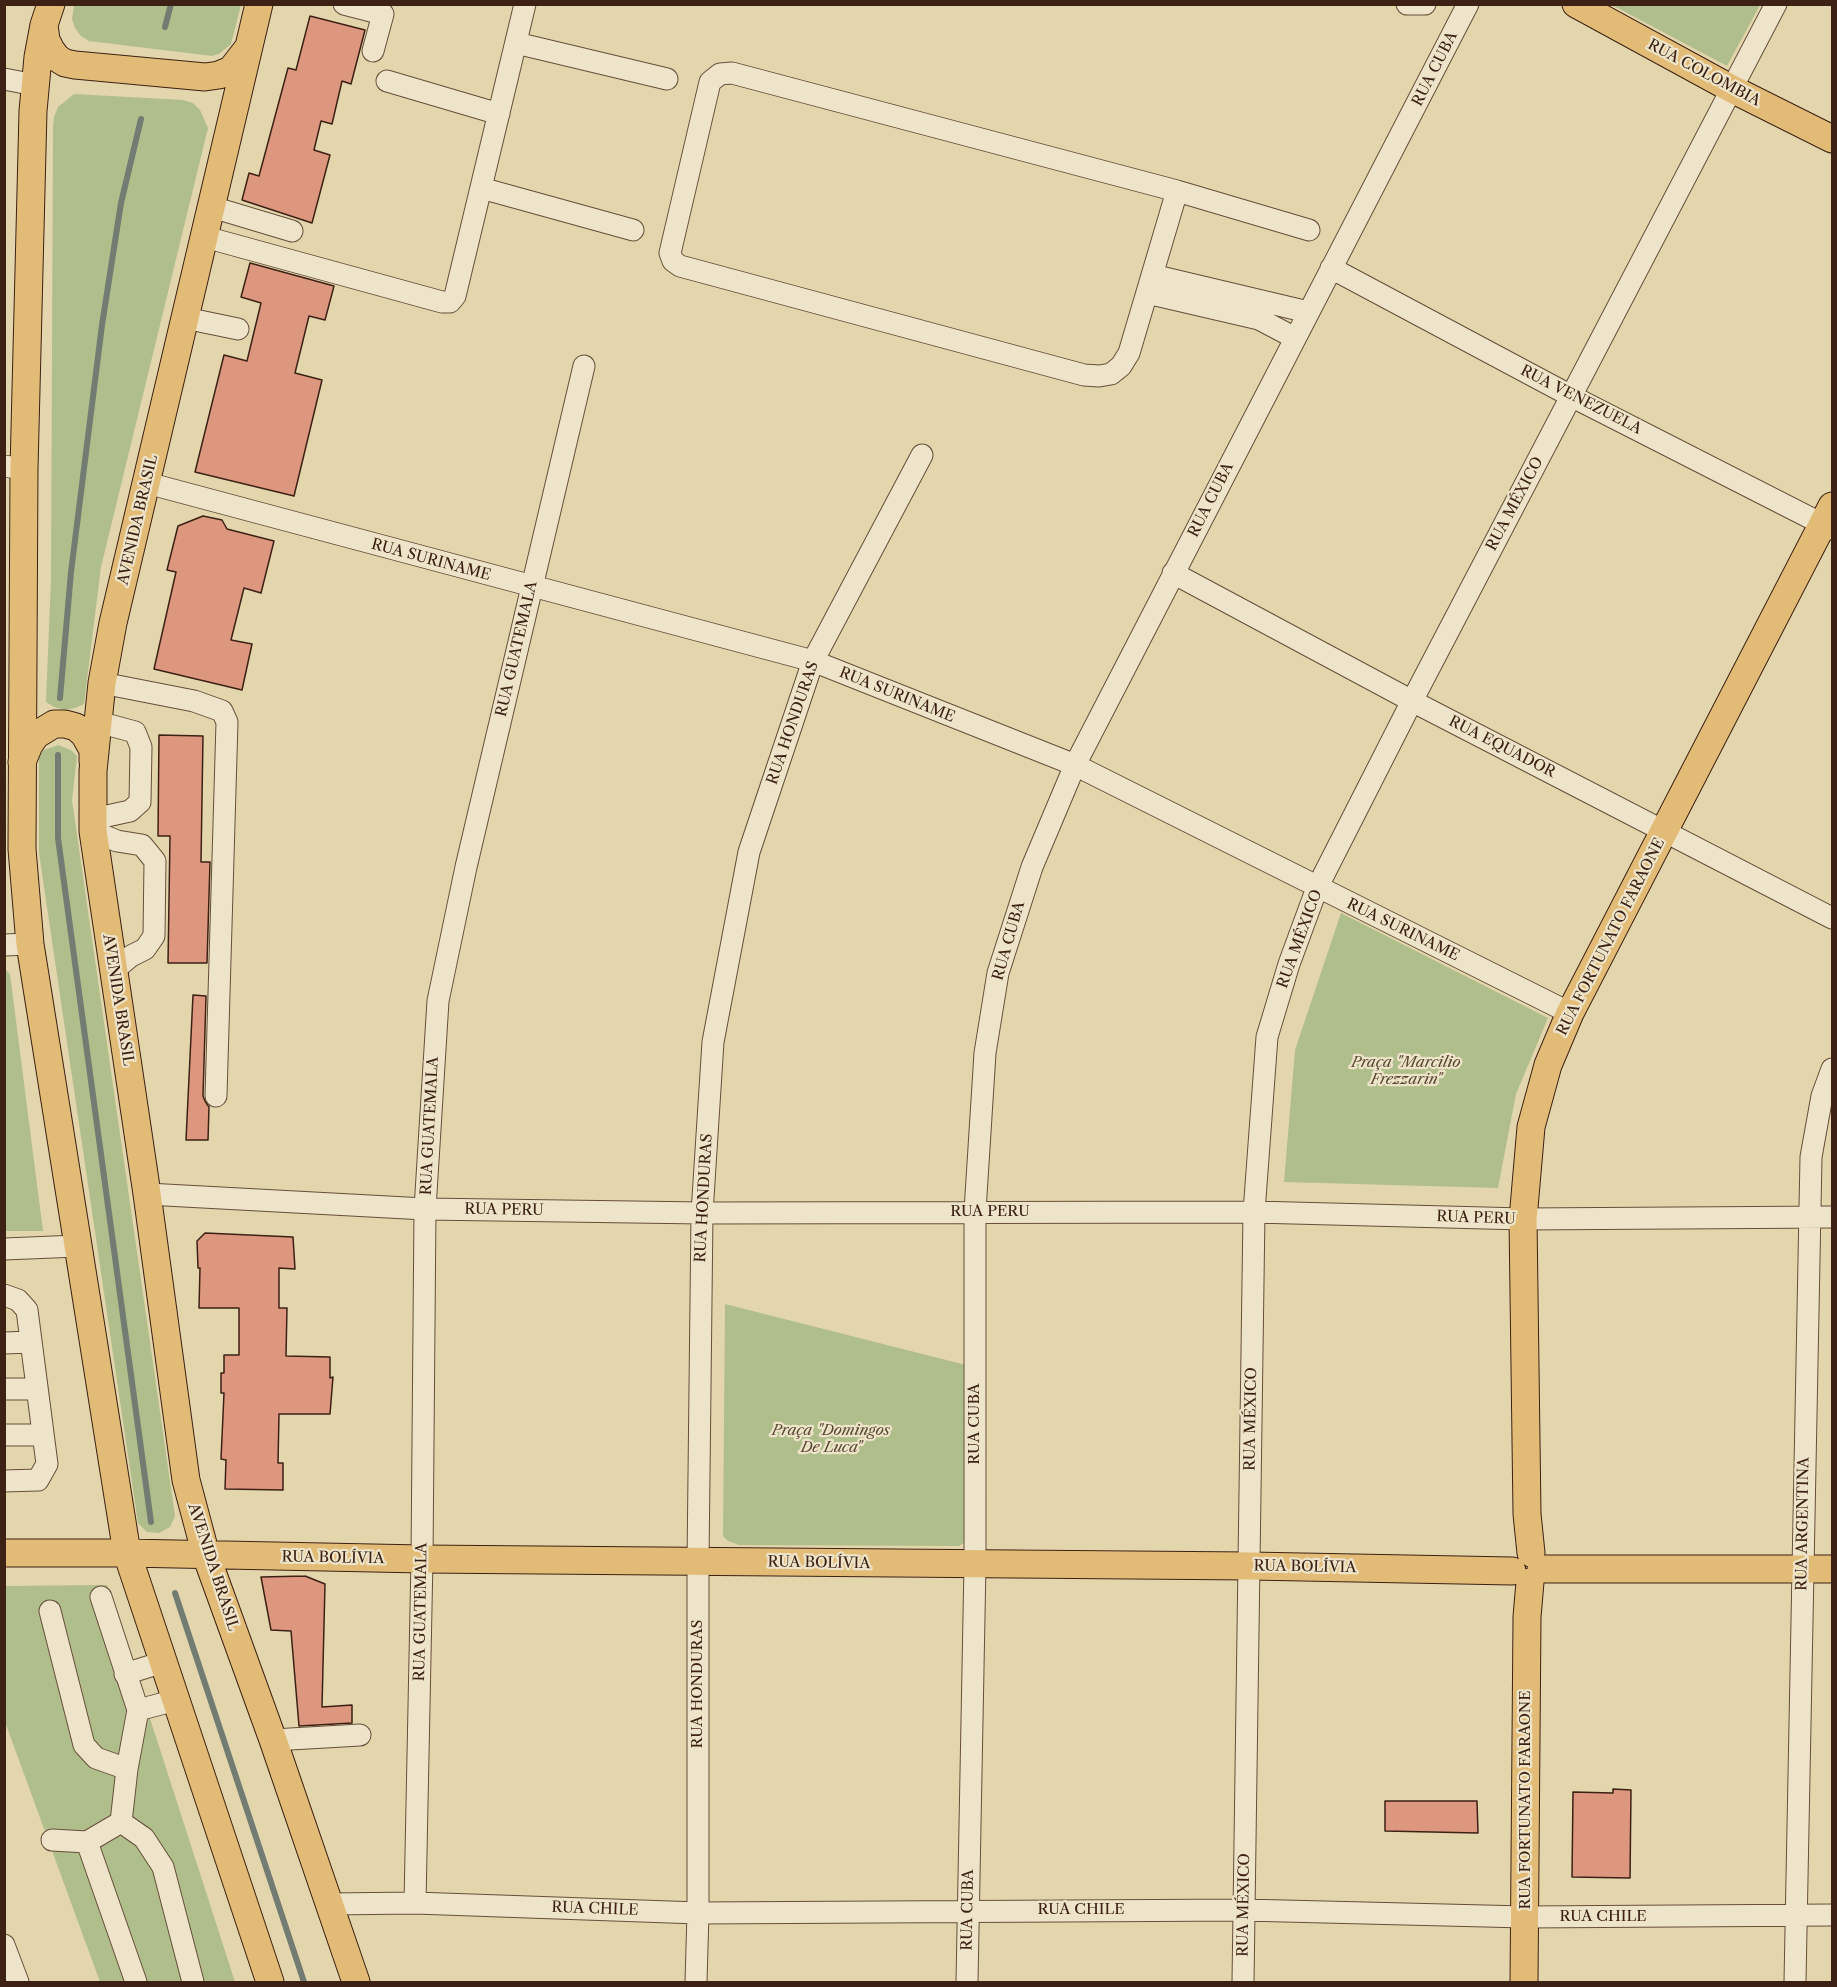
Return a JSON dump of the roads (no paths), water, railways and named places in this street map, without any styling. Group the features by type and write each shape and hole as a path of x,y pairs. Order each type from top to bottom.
{"main road":[{"name":"AVENIDA BRASIL","path":"259,4 113,623 102,683 93,771 93,825 186,1480 206,1555 273,1740 356,1983"},
{"name":"RUA COLOMBIA","path":"1576,4 1732,89 1833,140"},
{"path":"48,15 46,40 51,50 65,63 75,65 205,77 231,70 251,44"},
{"path":"48,15 34,98 14,468 22,765 22,849 17,944 78,1246 127,1553 270,1983"},
{"path":"34,98 62,78 74,76 204,89 216,93 224,101 230,110 231,124"},
{"name":"RUA FORTUNATO FARAONE","path":"1524,1983 1527,1514 1523,1219 1531,1127 1548,1065 1569,1013 1829,520"},
{"path":"22,765 29,745 36,735 54,724 65,724 76,727 90,742 93,750 93,771"},
{"name":"RUA BOLÍVIA","path":"4,1553 698,1562 1833,1569"}],"street":[{"path":"344,4 382,14 373,51"},
{"path":"205,237 442,302 450,302 455,296 525,4"},
{"path":"1407,4 1425,4"},
{"name":"RUA CUBA","path":"967,1983 975,1564 975,1211 985,1053 998,973 1032,867 1075,765 1468,4"},
{"name":"RUA MÉXICO","path":"1243,1983 1254,1212 1267,1037 1289,964 1317,888 1412,701 1776,4"},
{"path":"516,43 668,79"},
{"path":"1177,191 1129,353 1121,366 1111,374 1099,376 1084,375 680,266 673,261 670,253 710,82 720,74 732,73 1177,191 1310,230"},
{"path":"4,79 34,98"},
{"path":"387,81 499,114"},
{"path":"481,188 633,230"},
{"path":"212,207 292,231"},
{"name":"RUA VENEZUELA","path":"1332,268 1571,396 1829,520"},
{"path":"1150,284 1308,312"},
{"path":"1150,284 1260,319 1295,338"},
{"path":"185,318 238,329"},
{"name":"RUA GUATEMALA","path":"415,1903 422,1559 425,1209 438,1001 466,867 584,366"},
{"name":"RUA HONDURAS","path":"696,1983 699,1912 698,1562 702,1213 713,1042 749,852 813,661 922,455"},
{"name":"RUA SURINAME","path":"147,483 813,661 1075,765 1569,1013"},
{"name":"RUA EQUADOR","path":"1173,573 1412,701 1833,918"},
{"path":"102,683 194,701 222,711 227,722 216,1096"},
{"path":"93,825 130,811 140,802 141,747 135,732 98,722"},
{"path":"93,825 117,840 142,845 155,861 154,936 145,949 131,956 113,971"},
{"name":"RUA ARGENTINA","path":"1795,1983 1811,1157 1822,1096 1833,1069"},
{"name":"RUA PERU","path":"147,1194 425,1209 702,1213 1254,1212 1523,1219 1833,1217"},
{"path":"4,1249 78,1246"},
{"path":"4,1295 18,1300 27,1310 47,1464 38,1480 4,1481"},
{"path":"4,1343 31,1342"},
{"path":"4,1389 37,1389"},
{"path":"4,1435 43,1435"},
{"path":"101,1597 138,1710 127,1769 121,1822"},
{"path":"50,1611 84,1745 96,1758 127,1769"},
{"path":"125,1674 163,1662"},
{"path":"138,1710 176,1700"},
{"path":"273,1740 360,1735"},
{"path":"52,1840 87,1842 121,1822"},
{"path":"121,1822 144,1838 163,1867 193,1983"},
{"path":"87,1842 136,1983"},
{"name":"RUA CHILE","path":"330,1904 415,1903 699,1912 1244,1910 1525,1917 1833,1915"},
{"path":"4,1945 18,1983"}],"waterway":[{"path":"165,27 171,4"},
{"path":"60,698 71,572 102,325 121,203 141,119"},
{"path":"58,755 58,838 151,1522"},
{"path":"175,1593 304,1982"}],"park label":[{"name":"Praça \"Marcilio Frezzarin\"","path":"1406,1072"},
{"name":"Praça \"Domingos De Luca\"","path":"831,1440"}]}
